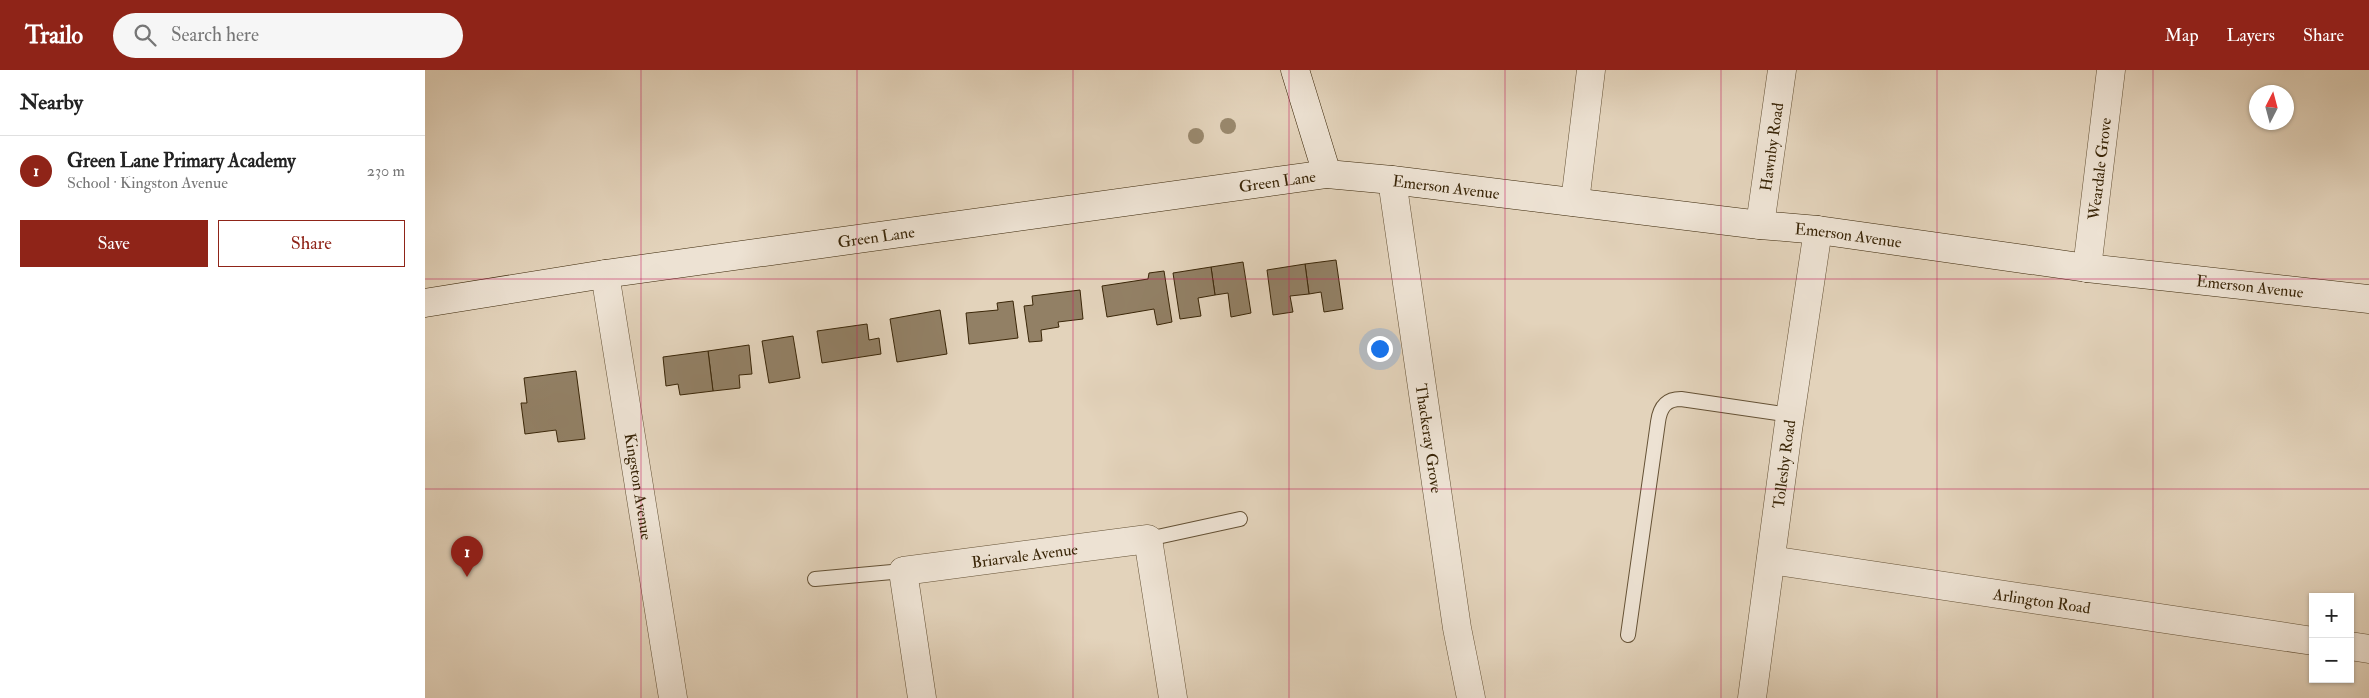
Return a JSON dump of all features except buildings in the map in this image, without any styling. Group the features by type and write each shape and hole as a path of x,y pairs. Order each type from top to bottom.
{"street":[{"path":"1295,70 1327,174"},
{"path":"1575,202 1591,70"},
{"name":"Hawnby Road","path":"1760,225 1782,70"},
{"name":"Weardale Grove","path":"2087,268 2111,70"},
{"name":"Emerson Avenue","path":"1327,174 1392,180 1760,225 1818,230 2087,268 2369,299"},
{"name":"Green Lane","path":"425,303 605,274 1327,174"},
{"name":"Thackeray Grove","path":"1392,180 1455,618 1471,698"},
{"name":"Tollesby Road","path":"1753,698 1790,416 1818,230"},
{"name":"Kingston Avenue","path":"605,274 673,698"},
{"path":"1148,539 1173,698"},
{"name":"Briarvale Avenue","path":"903,571 1148,539"},
{"name":"Arlington Road","path":"1771,560 2309,639"},
{"path":"903,571 922,698"},
{"path":"2354,647 2369,649"}],"lane":[{"path":"1628,635 1659,412 1664,404 1672,399 1681,399 1790,416"},
{"path":"1148,539 1240,519"},
{"path":"815,579 903,571"}],"place":[{"name":"Green Lane Primary Academy","path":"467,577"}]}
